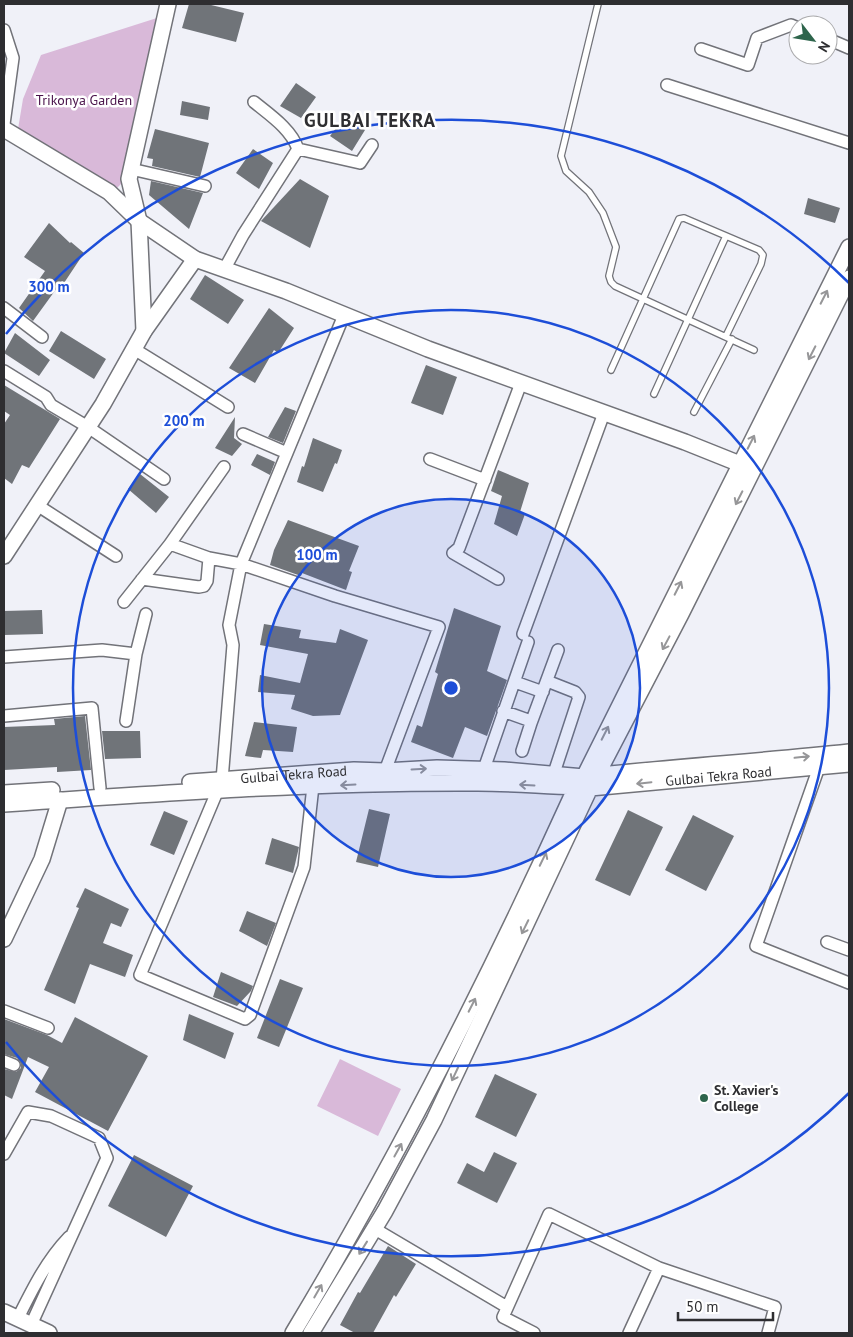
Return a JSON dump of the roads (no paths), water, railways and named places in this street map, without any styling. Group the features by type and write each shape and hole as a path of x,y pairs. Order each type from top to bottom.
{"main road":[{"path":"144,331 139,221 129,179 168,4"},
{"path":"4,129 109,192 139,221 195,259 225,268 428,349 747,467"},
{"path":"747,467 849,247"},
{"path":"4,556 88,427 144,331 195,259"},
{"path":"293,1333 355,1228 419,1112 747,467 849,278"},
{"name":"Gulbai Tekra Road","path":"4,804 174,792 354,770 484,769 554,773 587,782 849,752"},
{"name":"Gulbai Tekra Road","path":"4,793 100,788 587,782 849,764"},
{"path":"310,1333 375,1229 434,1120 587,782"},
{"path":"4,939 42,859 60,800"},
{"path":"17,1318 49,1333"}],"street":[{"path":"701,49 748,65 757,38 788,26"},
{"path":"4,30 13,58 4,124"},
{"path":"666,85 849,143"},
{"path":"254,102 294,138 298,149"},
{"path":"298,149 360,163 372,145"},
{"path":"225,268 298,149"},
{"path":"132,169 205,186"},
{"path":"4,309 42,337"},
{"path":"314,786 304,867 250,1015 245,1018 140,975 219,786 233,644 229,624 241,564 344,315"},
{"path":"134,349 228,407"},
{"path":"4,371 46,398 51,406 88,427 164,479"},
{"path":"498,580 453,553 459,548 521,383"},
{"path":"484,769 514,682 526,638 604,413"},
{"path":"243,434 287,453"},
{"path":"430,459 485,480"},
{"path":"124,602 170,544 224,467"},
{"path":"37,505 116,556"},
{"path":"170,544 208,558 241,564 335,596 439,628 385,771"},
{"path":"142,579 199,587 204,586 207,581 208,558"},
{"path":"126,721 136,654 146,614"},
{"path":"4,657 102,650 136,654"},
{"path":"522,751 558,650"},
{"path":"547,681 575,692 579,696 554,773"},
{"path":"514,682 543,692"},
{"path":"4,716 92,708 100,788"},
{"path":"503,711 528,720 531,723"},
{"path":"819,767 756,946 849,983"},
{"path":"827,942 849,950"},
{"path":"4,1010 48,1028"},
{"path":"4,1154 28,1112 51,1116 99,1138 107,1158 75,1231 58,1248 40,1274 17,1318"},
{"path":"534,1333 503,1317 549,1214 659,1268 775,1307 768,1333"},
{"path":"375,1229 507,1307"},
{"path":"629,1333 659,1268"}],"lane":[{"path":"598,4 561,156 566,171 589,192 602,213 616,247 609,276 611,282 615,286 754,350"},
{"path":"612,370 642,298 679,219 684,218 759,250 763,255 761,264 694,412"},
{"path":"654,394 726,236"}],"place":[{"name":"St. Xavier's College","path":"704,1098"}],"district":[{"name":"GULBAI TEKRA","path":"370,120"}],"park label":[{"name":"Trikonya Garden","path":"84,100"}]}
